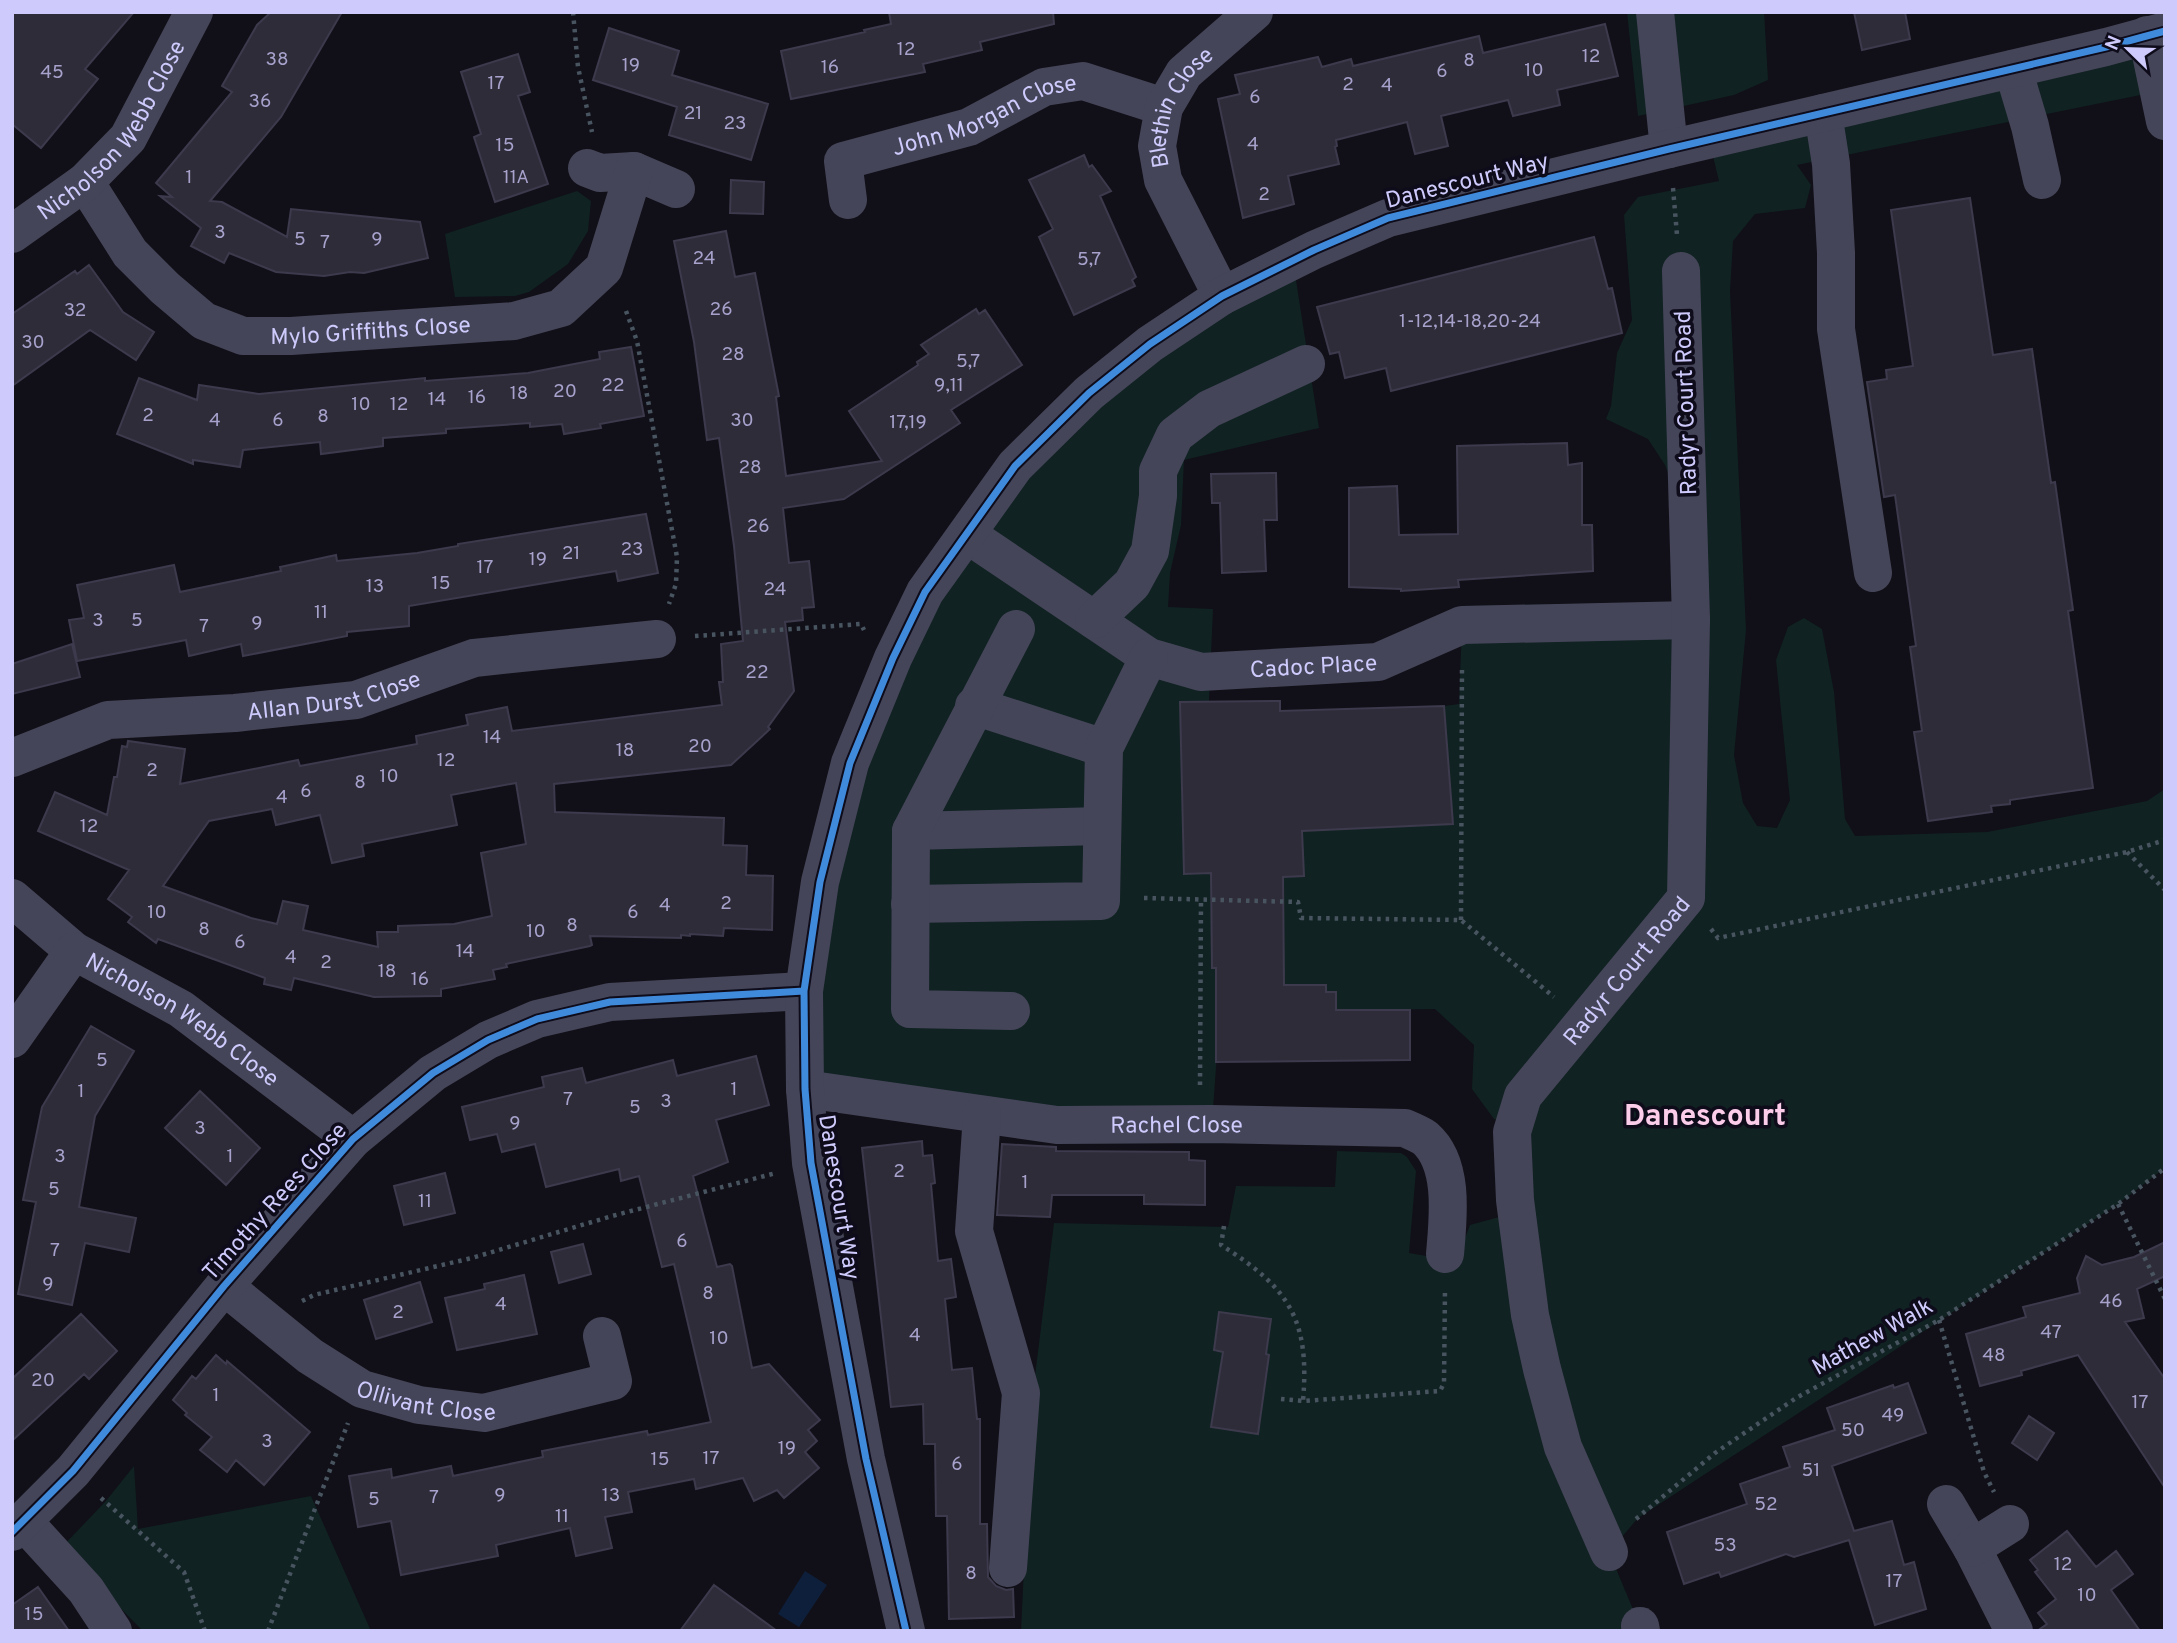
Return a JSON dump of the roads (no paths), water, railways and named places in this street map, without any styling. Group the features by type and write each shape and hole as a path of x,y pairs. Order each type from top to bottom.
{"street":[{"name":"Nicholson Webb Close","path":"12,234 85,182 128,138 194,12"},
{"name":"Blethin Close","path":"1222,296 1163,180 1157,146 1164,107 1184,73 1254,12"},
{"path":"1655,12 1669,149"},
{"path":"2156,33 2165,121"},
{"name":"Danescourt Way","path":"906,1631 866,1460 811,1163 805,1090 804,991 820,882 850,763 893,657 925,592 1016,466 1089,393 1150,344 1222,296 1314,250 1388,218 2156,33"},
{"path":"2012,69 2030,126 2042,180"},
{"name":"John Morgan Close","path":"848,200 842,161 969,127 1044,87 1083,81 1164,107"},
{"path":"1823,113 1831,164 1836,253 1836,329 1873,573"},
{"name":"Mylo Griffiths Close","path":"85,182 130,253 164,288 204,321 243,336 291,336 514,320 561,308 604,268 607,171 676,189"},
{"name":"Radyr Court Road","path":"1609,1552 1563,1447 1542,1369 1530,1315 1523,1263 1516,1200 1513,1132 1523,1096 1686,898 1691,620 1681,271"},
{"path":"1094,620 1132,584 1150,551 1158,496 1158,471 1175,435 1209,409 1306,364"},
{"name":"Cadoc Place","path":"968,535 1149,657 1200,672 1378,662 1462,625 1691,620"},
{"path":"1011,1011 910,1009 910,904 911,831 1016,629"},
{"name":"Allan Durst Close","path":"12,758 108,720 235,713 356,700 474,658 657,639"},
{"path":"910,904 1101,901 1104,748 1149,657"},
{"path":"974,706 1104,748"},
{"path":"911,831 1101,826"},
{"name":"Nicholson Webb Close","path":"12,898 74,951 181,1009 353,1139"},
{"path":"12,1039 74,951"},
{"name":"Timothy Rees Close","path":"18,1527 73,1471 224,1286 353,1139 433,1073 488,1040 537,1018 610,1002 804,991"},
{"name":"Rachel Close","path":"805,1090 1057,1125 1405,1128 1423,1137 1435,1149 1465,1199 1445,1254"},
{"path":"982,1115 974,1231 1021,1392 1008,1568"},
{"name":"Ollivant Close","path":"224,1286 310,1356 362,1389 419,1405 484,1413 613,1381 602,1336"},
{"path":"1946,1504 1972,1548 2014,1631"},
{"path":"1972,1548 2010,1524"},
{"path":"18,1527 86,1590 113,1631"}],"water":[{"path":"805,1571 827,1585 799,1627 778,1614"}],"district":[{"name":"Danescourt","path":"1705,1115"}]}
